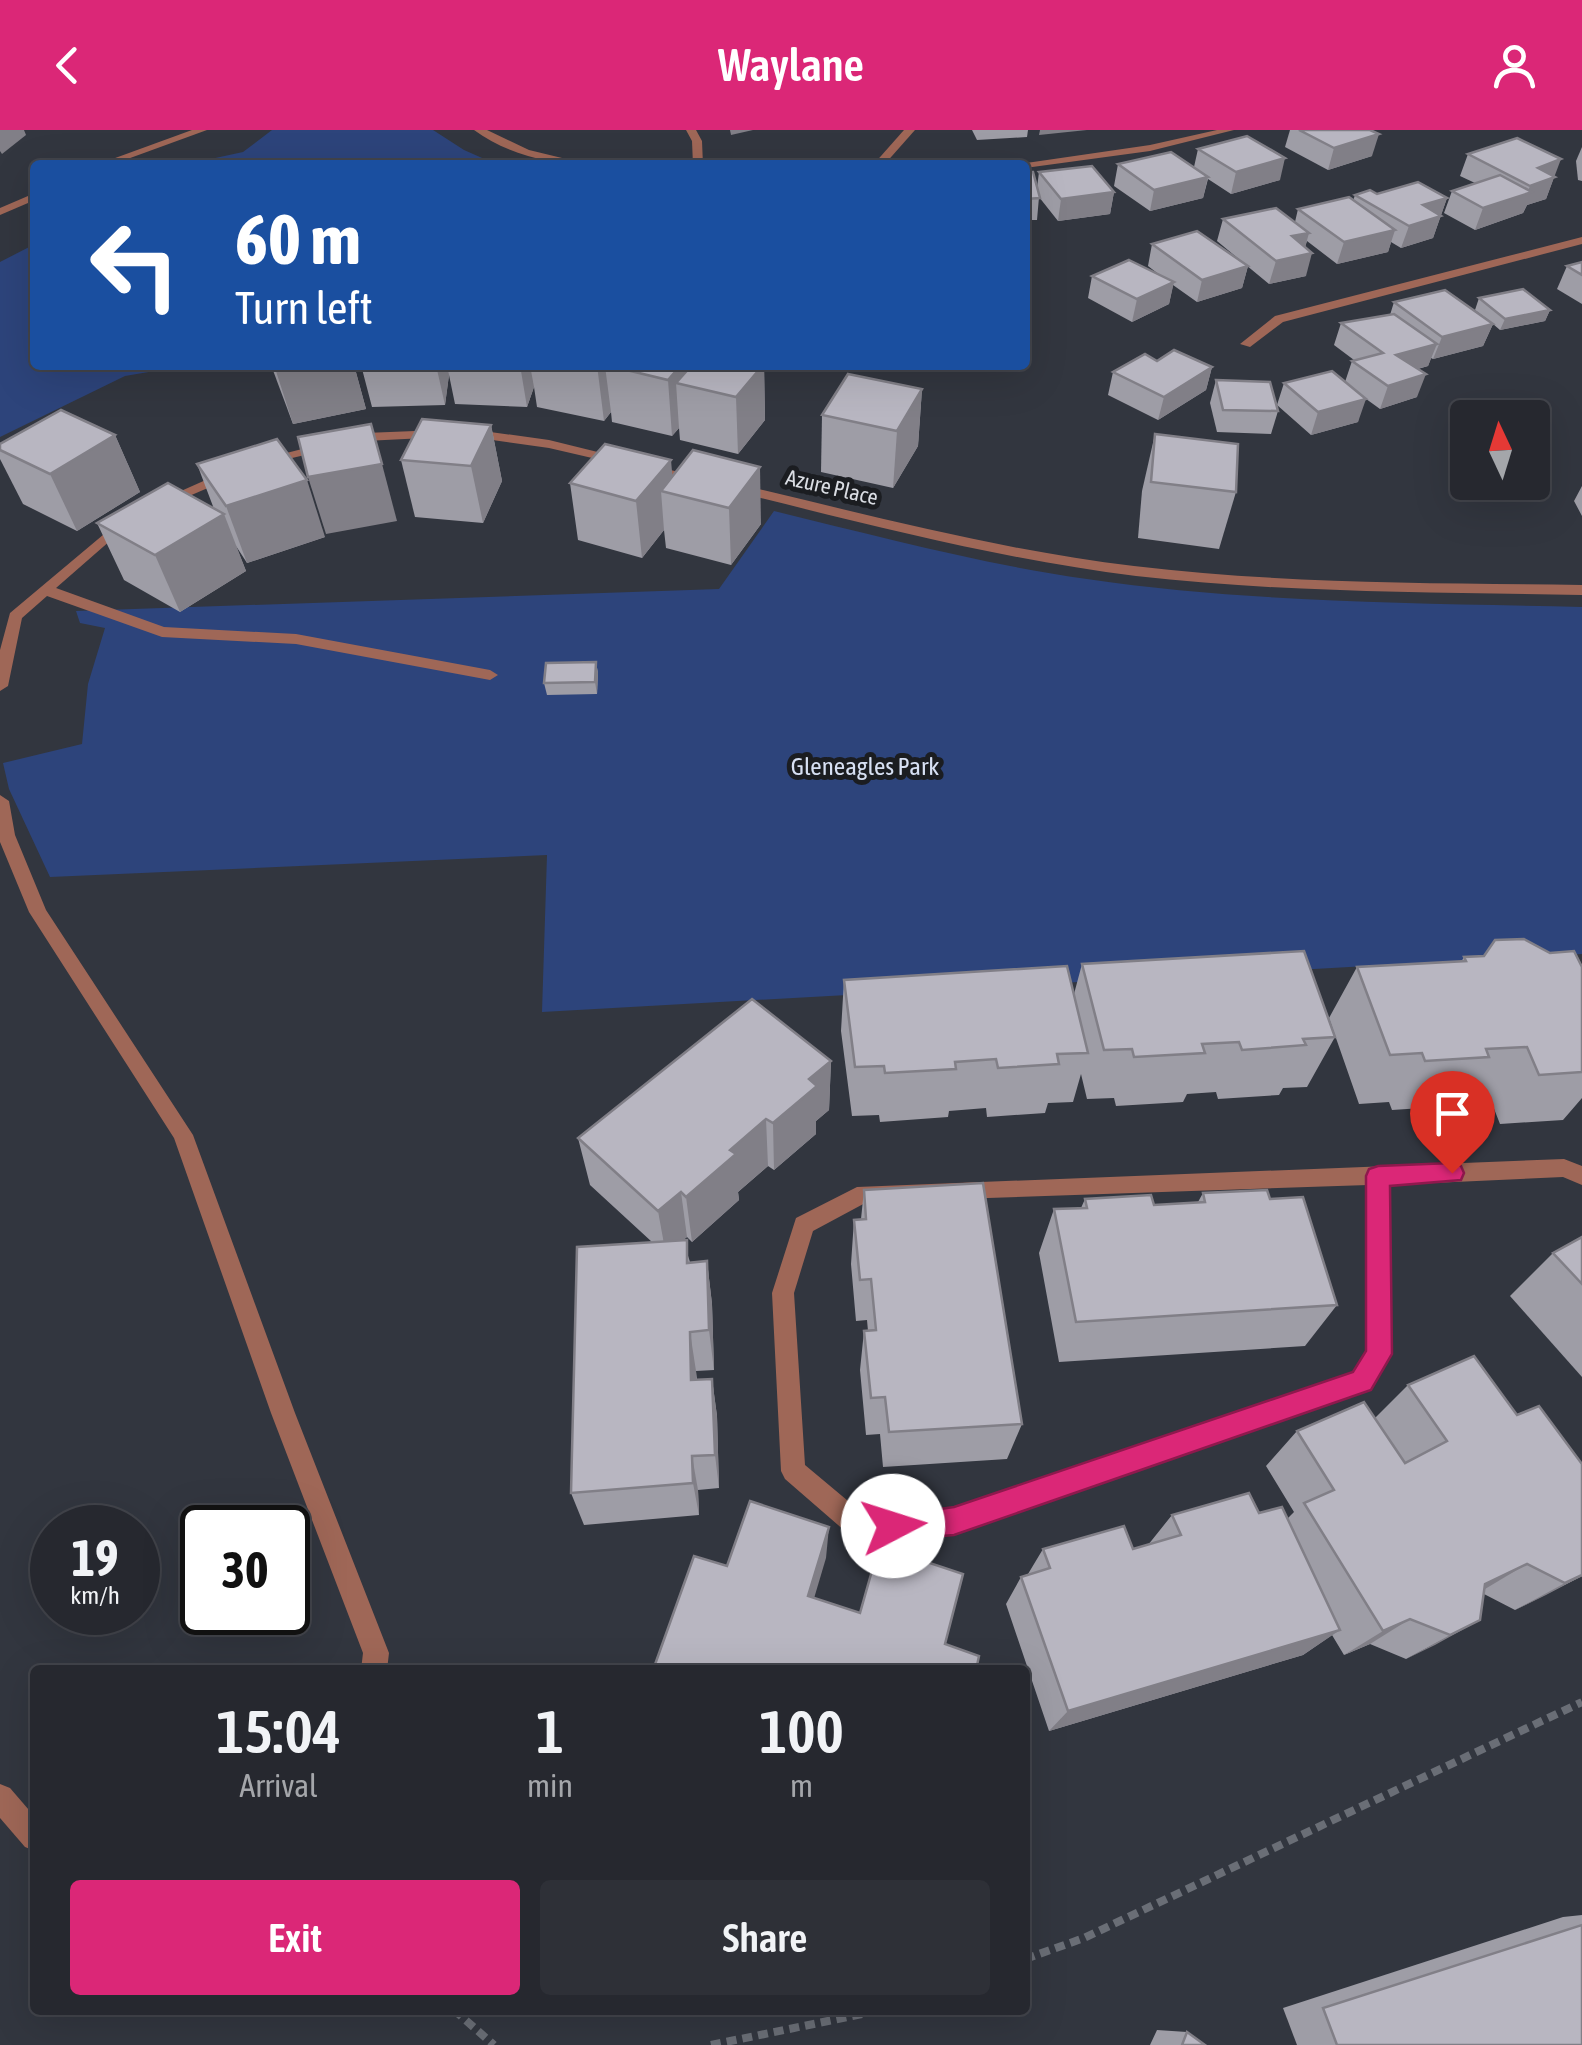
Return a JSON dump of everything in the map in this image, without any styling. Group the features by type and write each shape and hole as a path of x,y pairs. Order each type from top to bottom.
{"street":[{"path":"115,160 202,130"},
{"path":"479,130 526,153 561,160"},
{"path":"691,130 697,141 698,160"},
{"path":"883,160 910,130"},
{"path":"1030,164 1096,158 1229,130"},
{"path":"0,212 30,198"},
{"path":"1246,344 1280,318 1582,240"},
{"name":"Azure Place","path":"0,686 15,616 127,518 256,462 365,436 467,433 549,444 974,544 1132,570 1279,584 1582,590"},
{"path":"46,590 162,632 296,639 490,675"},
{"path":"0,801 6,836 38,912 184,1136 282,1414 376,1652 375,1665"},
{"path":"1378,1176 1379,1354 1362,1382 954,1521 862,1529 793,1471 783,1293 804,1224 864,1193 1564,1168 1582,1176"},
{"path":"0,1798 30,1831"}],"path":[{"path":"1030,1958 1084,1938 1582,1702"},
{"path":"460,2015 494,2045"},
{"path":"711,2045 858,2015"}],"green space":[{"path":"272,130 433,130 487,160 206,160 243,152"},
{"path":"30,247 30,370 160,370 125,376 0,437 0,262"},
{"name":"Gleneagles Park","path":"774,511 1008,566 1149,587 1334,600 1582,607 1582,954 542,1012 547,855 50,877 9,789 3,763 82,744 88,684 105,628 80,623 76,611 719,589"}],"building":[{"path":"1299,130 1370,130 1379,134 1334,148"},
{"path":"1247,136 1285,158 1236,172 1198,149"},
{"path":"1517,138 1561,159 1538,168 1555,177 1530,186 1468,154"},
{"path":"1171,152 1208,177 1154,190 1118,164"},
{"path":"1092,166 1114,192 1061,199 1039,172"},
{"path":"1030,172 1033,172 1040,198 1030,199"},
{"path":"1500,175 1532,192 1483,208 1452,191"},
{"path":"1418,182 1447,198 1423,205 1441,216 1409,226 1355,195 1370,190 1377,194"},
{"path":"1349,197 1395,230 1344,242 1298,209"},
{"path":"1276,208 1309,233 1292,236 1312,253 1276,261 1223,219"},
{"path":"1197,231 1248,266 1202,280 1152,244"},
{"path":"1129,260 1174,282 1137,299 1092,276"},
{"path":"1582,262 1582,275 1567,266"},
{"path":"1523,289 1550,310 1505,319 1479,298"},
{"path":"1445,290 1493,324 1442,337 1394,302"},
{"path":"1394,314 1437,344 1396,355 1426,374 1388,386 1352,361 1383,353 1341,323"},
{"path":"1174,350 1212,367 1164,397 1113,372 1145,354 1157,361"},
{"path":"627,370 677,370 668,380"},
{"path":"688,370 759,370 736,397 676,383"},
{"path":"1332,371 1366,399 1318,412 1284,383"},
{"path":"848,374 922,389 897,431 822,415"},
{"path":"1216,380 1270,382 1278,411 1223,410"},
{"path":"61,410 115,435 50,474 0,450 0,444"},
{"path":"422,419 491,425 471,466 401,460"},
{"path":"371,424 382,464 308,477 298,437"},
{"path":"1155,434 1238,444 1236,492 1151,482"},
{"path":"277,439 307,480 226,506 197,464"},
{"path":"605,444 671,460 636,501 570,483"},
{"path":"693,450 760,467 729,508 661,491"},
{"path":"168,483 224,514 155,555 97,523"},
{"path":"596,662 595,682 544,683 546,663"},
{"path":"1524,939 1550,953 1574,951 1582,967 1582,1072 1539,1075 1527,1047 1486,1049 1489,1057 1425,1061 1422,1053 1390,1055 1357,967 1466,961 1464,957 1484,956 1495,940"},
{"path":"1304,951 1335,1037 1303,1039 1306,1045 1242,1050 1239,1042 1202,1044 1205,1053 1134,1057 1132,1049 1104,1050 1082,964"},
{"path":"1067,966 1088,1053 1057,1054 1059,1064 998,1068 996,1059 955,1062 956,1069 885,1073 884,1066 855,1067 844,980"},
{"path":"752,999 831,1061 809,1079 817,1086 773,1123 766,1119 730,1150 736,1154 686,1197 681,1192 658,1211 578,1138"},
{"path":"983,1183 1022,1424 889,1432 885,1397 871,1398 864,1331 876,1330 871,1279 860,1280 854,1220 866,1219 864,1190"},
{"path":"1267,1190 1270,1199 1303,1197 1337,1305 1076,1322 1054,1209 1087,1208 1085,1199 1151,1195 1154,1205 1205,1202 1203,1193"},
{"path":"1582,1237 1582,1284 1553,1253"},
{"path":"687,1240 687,1263 707,1261 709,1330 690,1332 691,1380 712,1379 715,1455 692,1456 693,1483 571,1493 577,1247"},
{"path":"1474,1356 1517,1415 1539,1406 1582,1464 1582,1575 1565,1583 1527,1564 1485,1584 1480,1620 1450,1635 1410,1619 1383,1631 1304,1503 1334,1490 1297,1431 1364,1402 1405,1463 1447,1441 1408,1385"},
{"path":"1249,1493 1259,1513 1282,1507 1340,1630 1068,1711 1021,1577 1050,1568 1043,1549 1124,1526 1133,1549 1181,1535 1172,1515"},
{"path":"750,1501 829,1527 808,1596 860,1613 879,1546 963,1574 945,1644 979,1656 977,1665 655,1665 694,1556 727,1566"},
{"path":"1582,1925 1582,2045 1337,2045 1323,2008"},
{"path":"1187,2032 1205,2045 1182,2045"}],"route":[{"path":"893,1526 954,1521 1362,1382 1379,1354 1378,1176 1452,1173"}]}
